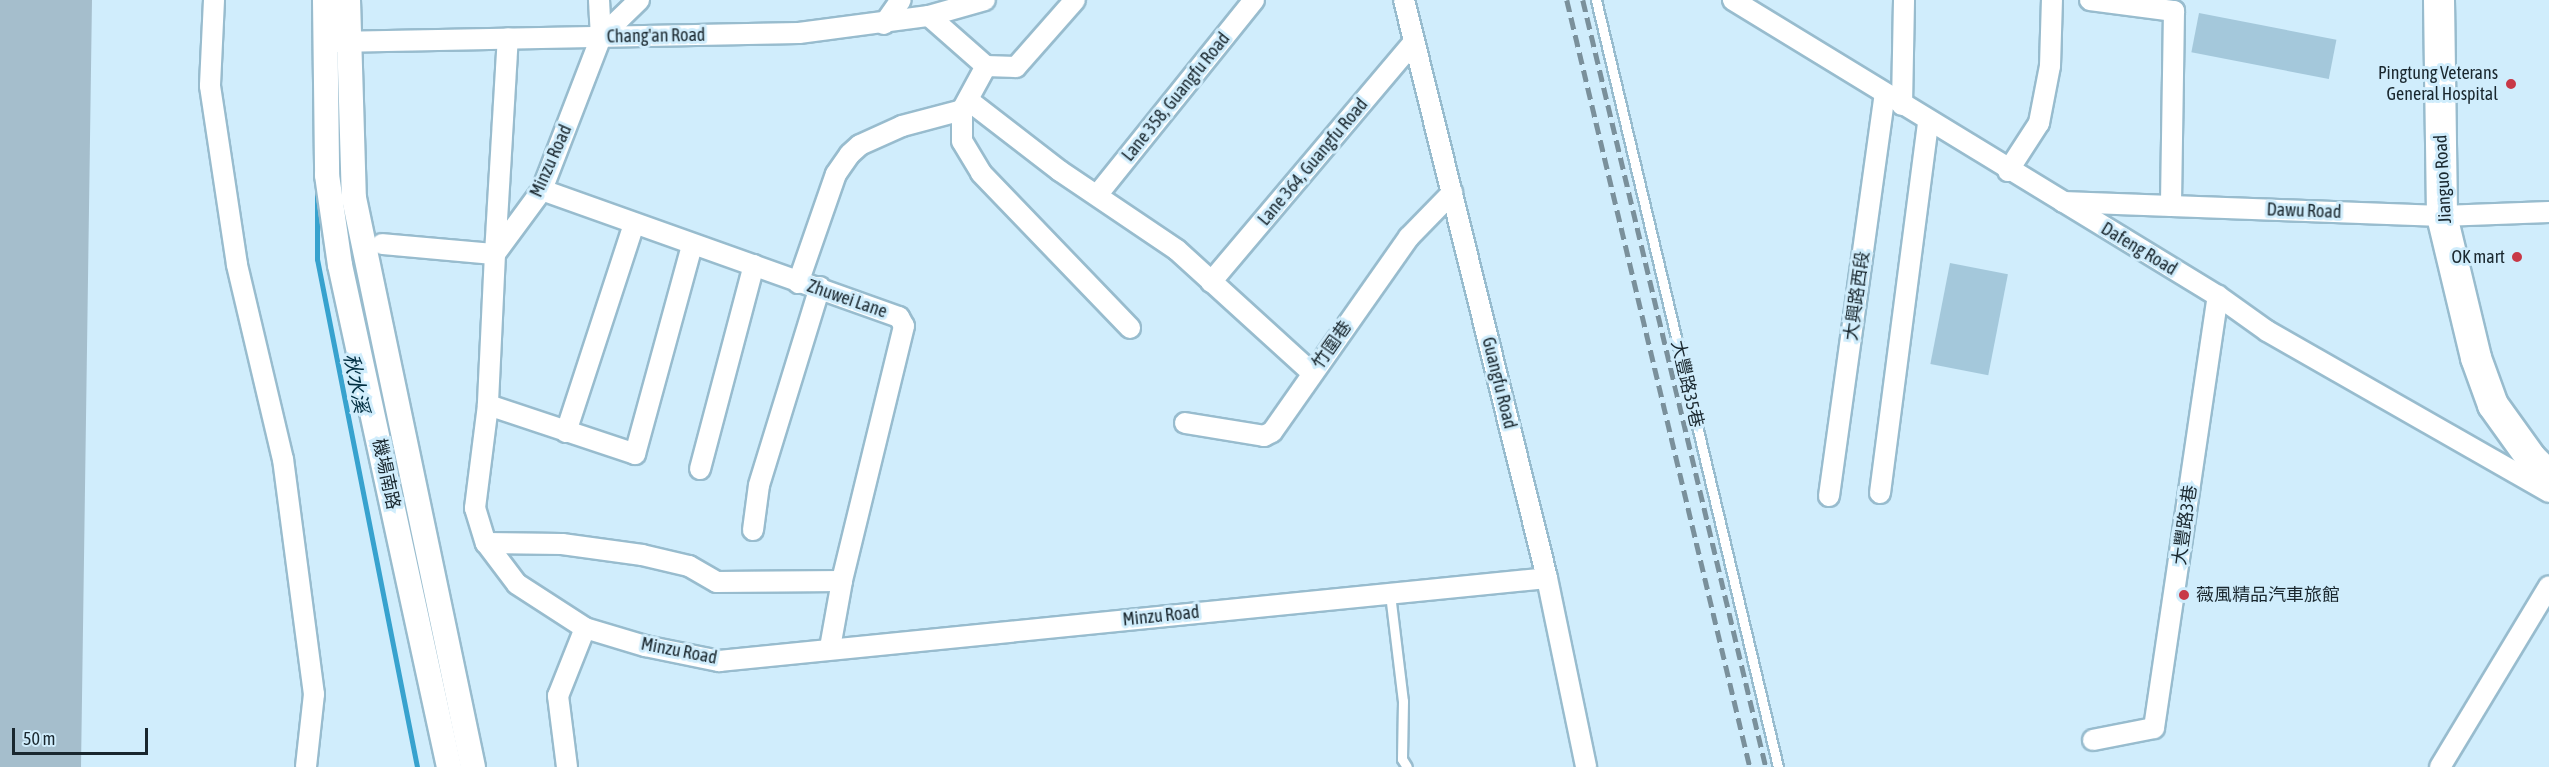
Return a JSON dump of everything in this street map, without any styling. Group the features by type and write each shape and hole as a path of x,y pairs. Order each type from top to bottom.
{"main road":[{"name":"Jianguo Road","path":"2439,0 2442,216 2476,358 2493,405 2531,458 2549,476"}],"street":[{"path":"214,0 210,86 237,266 283,459 314,694 306,767"},
{"name":"機場南路","path":"325,0 335,42 354,198 365,266 473,767"},
{"name":"機場南路","path":"348,0 335,42 327,175 340,265 449,767"},
{"name":"Minzu Road","path":"599,0 601,37 542,190 495,254 488,405 475,508 486,543 517,584 585,628 645,646 718,661 1547,578"},
{"path":"601,37 639,0"},
{"path":"885,24 901,0"},
{"name":"Chang'an Road","path":"335,42 799,33 885,24 929,16 985,0"},
{"path":"929,16 986,66 1016,67 1075,0"},
{"name":"Lane 358, Guangfu Road","path":"1098,194 1254,0"},
{"name":"Guangfu Road","path":"1404,0 1547,578 1586,767"},
{"name":"Dafeng Road","path":"1733,0 1928,123 2218,296 2266,331 2549,492"},
{"path":"1902,105 1904,0"},
{"path":"2008,171 2039,123 2050,66 2052,0"},
{"path":"2090,0 2174,11 2172,206"},
{"path":"382,244 495,254 508,38"},
{"name":"Lane 364, Guangfu Road","path":"1211,282 1414,42"},
{"path":"986,66 965,105 962,141 981,173 1130,328"},
{"name":"大興路西段","path":"1829,496 1885,95"},
{"path":"965,105 1060,171 1098,194 1176,250 1312,373"},
{"path":"798,283 836,174 850,154 860,145 903,126 965,105"},
{"path":"1880,493 1928,123"},
{"name":"Zhuwei Lane","path":"542,190 692,246 754,265 798,283 820,287 899,317 904,326 842,581 830,648"},
{"name":"竹圍巷","path":"1185,423 1263,436 1272,432 1409,237 1452,193"},
{"name":"Dawu Road","path":"2060,202 2442,216 2549,212"},
{"path":"566,432 634,224"},
{"path":"488,405 635,454 692,246"},
{"path":"699,469 754,265"},
{"path":"753,530 759,485 820,287"},
{"name":"大豐路3巷","path":"2093,740 2154,728 2218,296"},
{"path":"486,543 562,544 642,555 689,566 717,582 842,581"},
{"path":"2440,767 2549,586"},
{"path":"567,767 558,696 585,628"}],"lane":[{"name":"大豐路35巷","path":"1596,0 1778,767"},
{"path":"1390,594 1403,701 1402,759 1407,767"}],"building":[{"path":"2199,13 2336,40 2329,79 2191,52"},
{"path":"1950,263 2008,274 1988,375 1930,364"}],"waterway":[{"name":"秋水溪","path":"317,182 317,259 417,767"}],"taxiway":[{"path":"0,203 27,237"}],"runway":[{"path":"19,767 30,0"}],"railway":[{"path":"1567,0 1750,767"},
{"path":"1583,0 1766,767"}],"place":[{"name":"Pingtung Veterans General Hospital","path":"2511,84"},
{"name":"OK mart","path":"2517,257"},
{"name":"薇風精品汽車旅館","path":"2184,595"}]}
